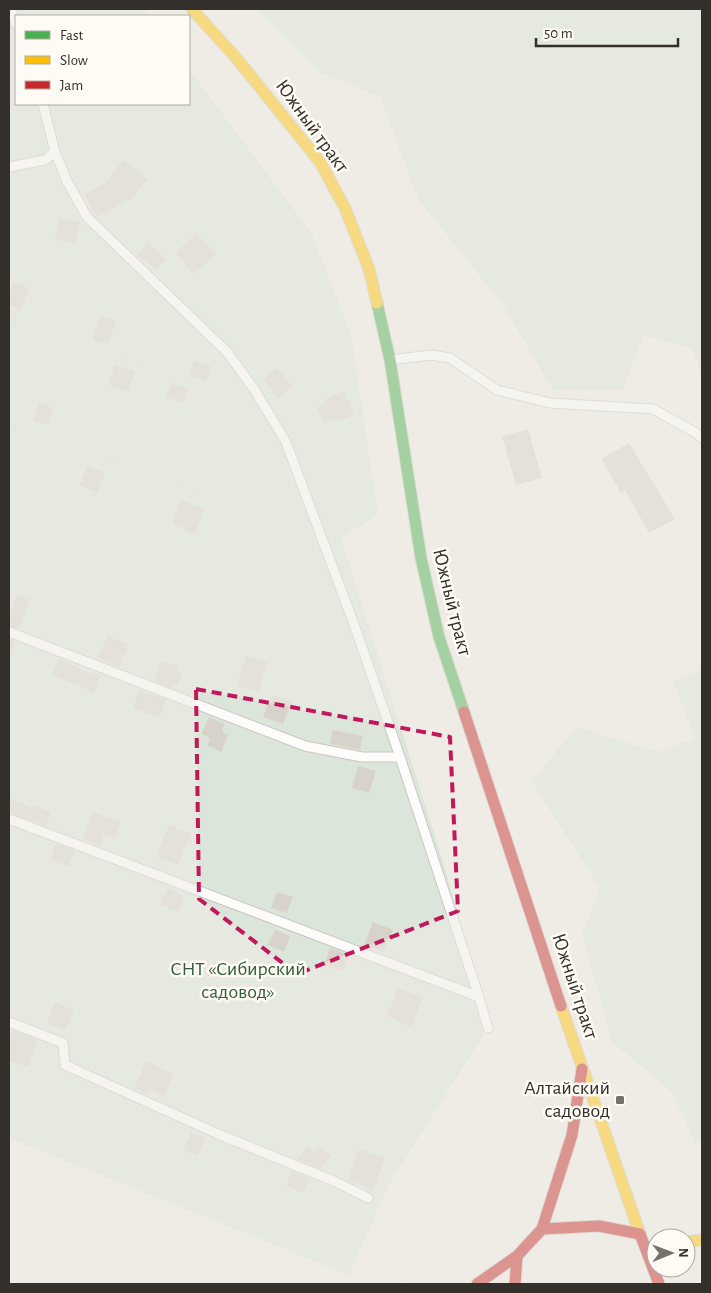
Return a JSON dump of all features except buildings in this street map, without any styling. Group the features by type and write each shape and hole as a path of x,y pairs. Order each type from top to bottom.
{"main road":[{"name":"Южный тракт","path":"192,9 238,60 320,162 345,208 369,269 390,360 421,558 439,637 582,1069 659,1284"},
{"path":"477,1284 517,1256 542,1229 572,1136 582,1069"},
{"path":"542,1229 599,1226 646,1235"},
{"path":"515,1284 517,1256"}],"lane":[{"path":"11,9 15,21"},
{"path":"43,105 55,152 67,180 87,217 228,352 254,389 286,442 320,538 355,627 400,757 488,1028"},
{"path":"9,167 45,160 55,152"},
{"path":"390,360 431,355 450,358 497,390 550,403 653,409 702,438"},
{"path":"9,632 306,746 362,757 400,757"},
{"path":"9,819 479,997"},
{"path":"9,1022 63,1043 65,1065 218,1134 336,1182 368,1198"}],"path":[{"path":"9,318 200,386 254,389"},
{"path":"9,424 320,538"},
{"path":"403,1284 433,1266 486,1178 551,1138"}],"highlighted area":[{"path":"196,689 450,737 458,911 297,974 199,899"}],"green space":[{"name":"СНТ «Сибирский садовод»","path":"9,9 144,9 148,15 15,15 15,105 190,105 190,70 312,234 351,334 378,515 341,538 445,868 488,1028 388,1186 349,1275 9,1138"},
{"path":"256,9 702,9 702,374 692,349 644,335 622,390 553,390 503,305 418,199 380,97 318,71"},
{"path":"702,669 702,1141 696,1143 671,1091 612,1042 582,934 600,888 531,781 577,727 657,752 695,738 673,682"}],"traffic: fast":[{"path":"377,303 390,360 421,558 439,637 464,712"}],"traffic: slow":[{"path":"192,9 238,60 320,162 345,208 369,269 377,303"},
{"path":"561,1006 640,1234"},
{"path":"696,1241 702,1240"}],"traffic: jam":[{"path":"464,712 561,1006"},
{"path":"542,1229 572,1135 582,1069"},
{"path":"515,1284 517,1256 542,1229 599,1226 640,1234 659,1284"},
{"path":"477,1284 517,1256"}],"place":[{"name":"Алтайский садовод","path":"620,1100"}]}
